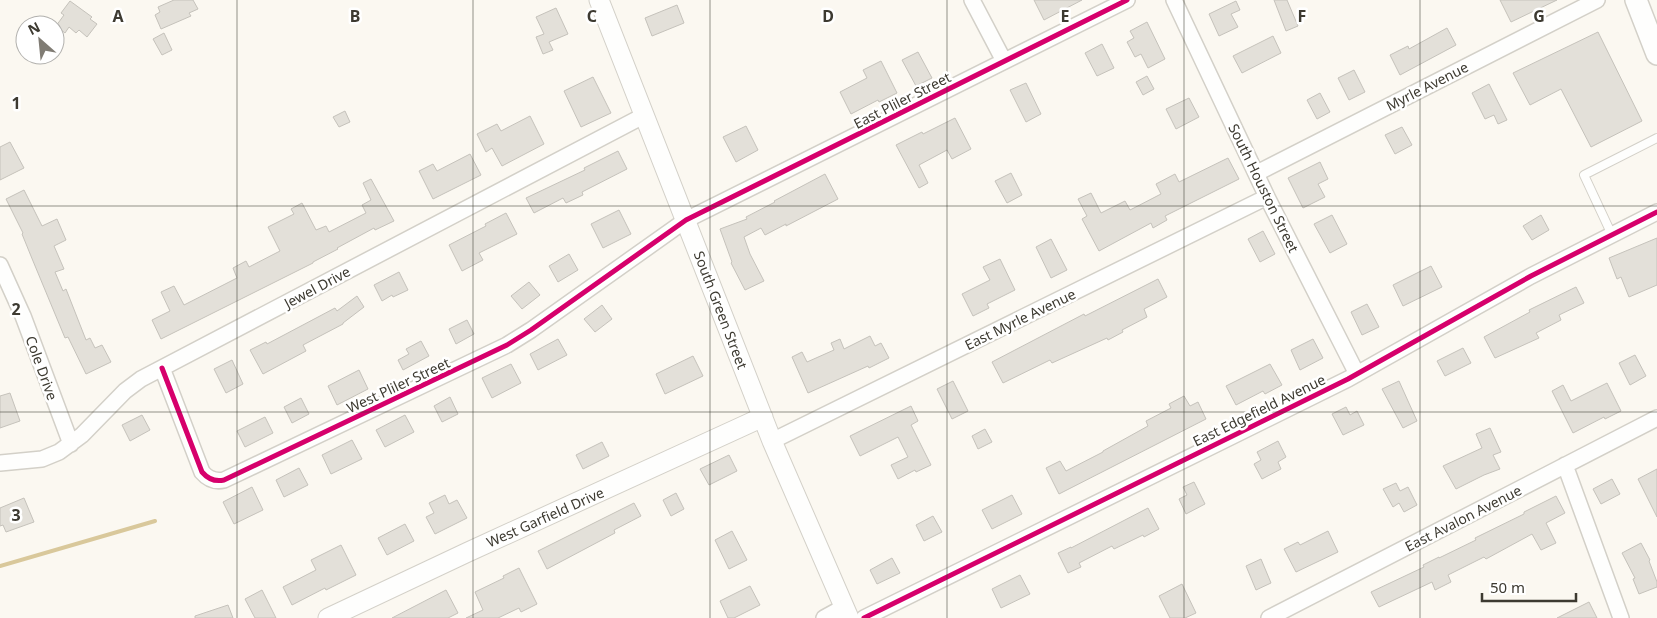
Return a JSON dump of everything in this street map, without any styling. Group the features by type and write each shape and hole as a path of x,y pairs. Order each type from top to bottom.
{"main road":[{"path":"1636,0 1657,54"}],"street":[{"name":"South Green Street","path":"599,0 772,441 847,613"},
{"path":"972,0 1004,61"},
{"name":"East Pliler Street","path":"686,220 1127,0"},
{"name":"Myrle Avenue","path":"1257,173 1597,0"},
{"name":"South Houston Street","path":"1179,2 1268,197 1357,374"},
{"name":"Jewel Drive","path":"0,463 42,459 59,452 71,444 125,391 141,379 645,115"},
{"name":"East Myrle Avenue","path":"772,441 1268,197"},
{"name":"East Edgefield Avenue","path":"864,618 1357,374 1531,276 1657,212"},
{"name":"West Pliler Street","path":"162,368 202,472 213,480 224,480 507,345 543,322 686,220"},
{"name":"Cole Drive","path":"0,265 23,316 71,444"},
{"name":"West Garfield Drive","path":"328,618 763,417"},
{"name":"East Avalon Avenue","path":"1269,618 1657,418"},
{"path":"1565,465 1621,618"},
{"path":"824,618 847,613"}],"lane":[{"path":"1612,235 1584,175 1657,138"}],"building":[{"path":"174,0 193,0 198,9 189,13 191,16 161,29 155,15 160,12 158,7"},
{"path":"1034,0 1082,0 1044,20"},
{"path":"1274,0 1287,0 1298,26 1286,31"},
{"path":"1500,0 1557,0 1511,22"},
{"path":"70,1 92,17 90,19 97,24 87,37 79,30 76,33 69,27 65,33 65,15 61,13"},
{"path":"1236,1 1240,10 1231,14 1238,27 1219,36 1209,14"},
{"path":"677,5 684,23 652,36 645,18"},
{"path":"556,8 568,34 549,42 553,50 543,54 536,37 544,34 536,17"},
{"path":"1147,22 1165,59 1148,68 1141,54 1135,57 1127,42 1134,38 1130,31"},
{"path":"1447,28 1456,45 1400,75 1390,55 1408,46 1409,49"},
{"path":"1598,32 1642,121 1591,147 1561,89 1530,105 1513,73"},
{"path":"164,33 172,50 162,55 153,39"},
{"path":"1273,36 1281,53 1242,73 1233,56"},
{"path":"1102,44 1114,68 1097,76 1085,53"},
{"path":"918,52 932,78 916,86 902,60"},
{"path":"881,61 897,93 879,102 878,100 851,114 840,92 867,78 863,70"},
{"path":"1354,70 1365,92 1349,100 1338,78"},
{"path":"1147,76 1154,89 1143,95 1136,82"},
{"path":"593,77 611,113 581,127 564,91"},
{"path":"1026,83 1041,114 1026,122 1010,90"},
{"path":"1489,84 1507,120 1498,124 1494,115 1485,119 1472,93"},
{"path":"1320,93 1330,112 1317,119 1307,100"},
{"path":"1189,98 1199,117 1176,129 1166,109"},
{"path":"345,111 350,122 339,127 333,117"},
{"path":"530,116 544,144 502,166 492,148 486,152 477,134 497,124 501,131"},
{"path":"955,118 971,149 952,159 947,150 919,165 928,183 919,188 896,145"},
{"path":"746,126 758,150 736,162 723,137"},
{"path":"1402,127 1412,145 1395,154 1385,135"},
{"path":"10,142 24,168 0,180 0,147"},
{"path":"618,151 627,169 582,192 583,195 566,203 563,198 534,213 526,198 585,170 584,168"},
{"path":"470,154 481,175 433,199 419,171 433,164 437,171"},
{"path":"1228,158 1239,179 1165,216 1167,220 1153,228 1151,223 1099,251 1082,219 1087,216 1078,199 1091,193 1101,213 1125,201 1130,210 1161,194 1156,184 1175,174 1179,182"},
{"path":"1320,162 1328,179 1318,184 1325,197 1303,208 1288,178"},
{"path":"1011,173 1022,195 1007,203 995,181"},
{"path":"825,174 838,199 765,235 761,228 744,237 750,254 764,281 745,290 731,263 720,229 747,219 746,217"},
{"path":"371,179 394,221 375,230 374,228 313,263 161,339 152,320 170,311 161,292 174,286 184,305 237,278 233,268 246,261 249,267 280,251 268,227 294,214 291,209 302,203 316,230 326,226 329,232 366,213 362,205 371,200 363,183"},
{"path":"24,190 42,226 57,219 66,240 54,246 64,269 55,272 63,291 66,289 86,340 90,338 95,348 102,345 111,362 86,374 68,337 65,338 23,233 6,199"},
{"path":"619,210 631,234 603,248 591,224"},
{"path":"506,213 517,234 479,253 483,260 462,271 449,245 486,226 485,224"},
{"path":"1332,215 1347,244 1330,253 1314,224"},
{"path":"1541,215 1549,230 1532,240 1523,226"},
{"path":"1263,231 1275,254 1260,262 1248,239"},
{"path":"1657,238 1657,285 1629,297 1621,277 1617,279 1609,258"},
{"path":"1051,239 1067,270 1051,278 1036,247"},
{"path":"569,254 578,270 558,282 549,266"},
{"path":"1000,259 1015,290 987,304 989,308 973,316 962,294 990,280 983,267"},
{"path":"1431,266 1442,287 1403,306 1393,285"},
{"path":"399,272 408,290 393,297 392,295 382,301 374,285"},
{"path":"1158,279 1167,297 1144,309 1147,317 1122,330 1123,332 1108,340 1107,338 1052,363 1050,360 1003,383 992,362 1084,314 1085,316"},
{"path":"529,282 540,295 522,309 511,296"},
{"path":"1576,287 1584,303 1559,315 1561,320 1536,333 1539,338 1495,358 1484,337 1530,312 1529,310"},
{"path":"357,296 364,307 343,324 303,345 306,351 263,374 250,350 266,342 267,344 335,308 337,311"},
{"path":"1367,304 1379,327 1362,335 1351,312"},
{"path":"602,305 612,319 595,332 584,319"},
{"path":"467,320 474,334 456,344 449,329"},
{"path":"870,336 875,346 881,343 889,358 808,393 792,357 802,352 807,362 834,350 831,343 840,339 844,349"},
{"path":"558,339 567,355 538,370 530,354"},
{"path":"1313,339 1323,358 1300,370 1291,350"},
{"path":"421,341 429,356 403,370 398,360 409,354 406,349"},
{"path":"1463,348 1471,363 1445,376 1437,361"},
{"path":"1635,355 1646,376 1630,385 1619,363"},
{"path":"693,356 703,376 665,394 656,374"},
{"path":"232,360 243,384 226,393 214,369"},
{"path":"511,364 521,383 492,398 482,378"},
{"path":"1270,364 1282,385 1265,394 1263,391 1236,405 1226,386"},
{"path":"359,370 368,389 337,405 328,386"},
{"path":"953,381 968,411 952,419 937,389"},
{"path":"1399,381 1417,421 1403,428 1382,389"},
{"path":"1607,383 1621,411 1605,419 1604,417 1573,433 1552,391 1563,385 1571,401"},
{"path":"10,393 20,421 0,428 0,396"},
{"path":"1184,396 1190,406 1198,402 1206,419 1059,494 1046,468 1060,461 1066,471 1103,452 1148,426 1146,421 1171,408 1169,404"},
{"path":"450,397 458,414 442,422 434,406"},
{"path":"301,398 309,414 292,423 284,407"},
{"path":"911,406 918,421 911,425 931,465 916,472 915,470 898,479 891,465 908,457 898,437 860,456 850,436"},
{"path":"1346,407 1350,415 1357,411 1364,425 1343,435 1332,414"},
{"path":"142,415 150,430 130,441 122,425"},
{"path":"405,415 414,432 385,447 376,430"},
{"path":"265,417 273,433 245,447 237,431"},
{"path":"1490,428 1501,452 1493,455 1500,469 1456,489 1443,466 1482,448 1476,434"},
{"path":"985,429 992,442 978,449 972,436"},
{"path":"352,440 362,459 331,474 322,455"},
{"path":"1278,441 1286,457 1278,462 1281,469 1262,479 1254,464 1261,460 1257,452"},
{"path":"602,442 609,456 583,469 576,455"},
{"path":"729,455 737,471 709,485 700,469"},
{"path":"299,468 308,485 284,497 276,480"},
{"path":"1657,469 1657,517 1638,479"},
{"path":"1612,479 1620,494 1601,504 1593,489"},
{"path":"1194,482 1205,504 1186,514 1179,499 1187,495 1183,487"},
{"path":"1396,483 1400,491 1408,487 1417,505 1404,512 1399,503 1393,507 1383,489"},
{"path":"252,487 263,510 234,524 223,502"},
{"path":"676,493 684,509 671,516 663,500"},
{"path":"445,495 449,504 457,500 467,518 435,534 426,517 434,513 429,503"},
{"path":"1012,495 1022,514 992,529 982,510"},
{"path":"1556,496 1565,513 1546,523 1556,543 1541,550 1532,534 1486,559 1484,557 1448,575 1451,582 1435,590 1432,582 1379,607 1371,592 1424,567 1423,565 1476,540 1475,538"},
{"path":"24,498 34,522 6,532 3,525 0,526 0,508"},
{"path":"634,503 641,516 614,530 615,533 547,569 538,551"},
{"path":"1148,508 1159,529 1114,549 1112,546 1079,563 1081,567 1068,573 1058,553"},
{"path":"933,516 942,532 924,541 916,525"},
{"path":"405,524 414,541 387,555 378,538"},
{"path":"732,531 747,560 729,569 715,540"},
{"path":"1328,531 1338,552 1296,572 1284,549 1298,542 1300,545"},
{"path":"1641,543 1650,560 1657,587 1639,594 1633,579 1635,578 1622,553"},
{"path":"341,545 356,575 292,605 283,587 316,570 311,560"},
{"path":"892,558 900,573 877,584 870,570"},
{"path":"1261,559 1271,583 1256,590 1246,566"},
{"path":"519,568 537,604 521,612 519,608 498,618 466,618 483,610 475,592 504,578 503,576"},
{"path":"1020,575 1030,594 1001,608 992,589"},
{"path":"1182,584 1196,613 1185,618 1170,618 1159,596"},
{"path":"750,586 760,605 734,618 728,618 720,601"},
{"path":"262,590 276,618 255,618 245,599"},
{"path":"446,590 458,613 448,618 392,618"},
{"path":"1589,602 1597,618 1557,618"},
{"path":"228,605 233,618 195,618 195,616"}],"waterway":[{"path":"0,566 155,521"}],"cycle path":[{"path":"162,368 202,472 212,479 224,480 507,345 686,220 1127,0"},
{"path":"864,618 1348,379 1531,276 1657,212"}]}
